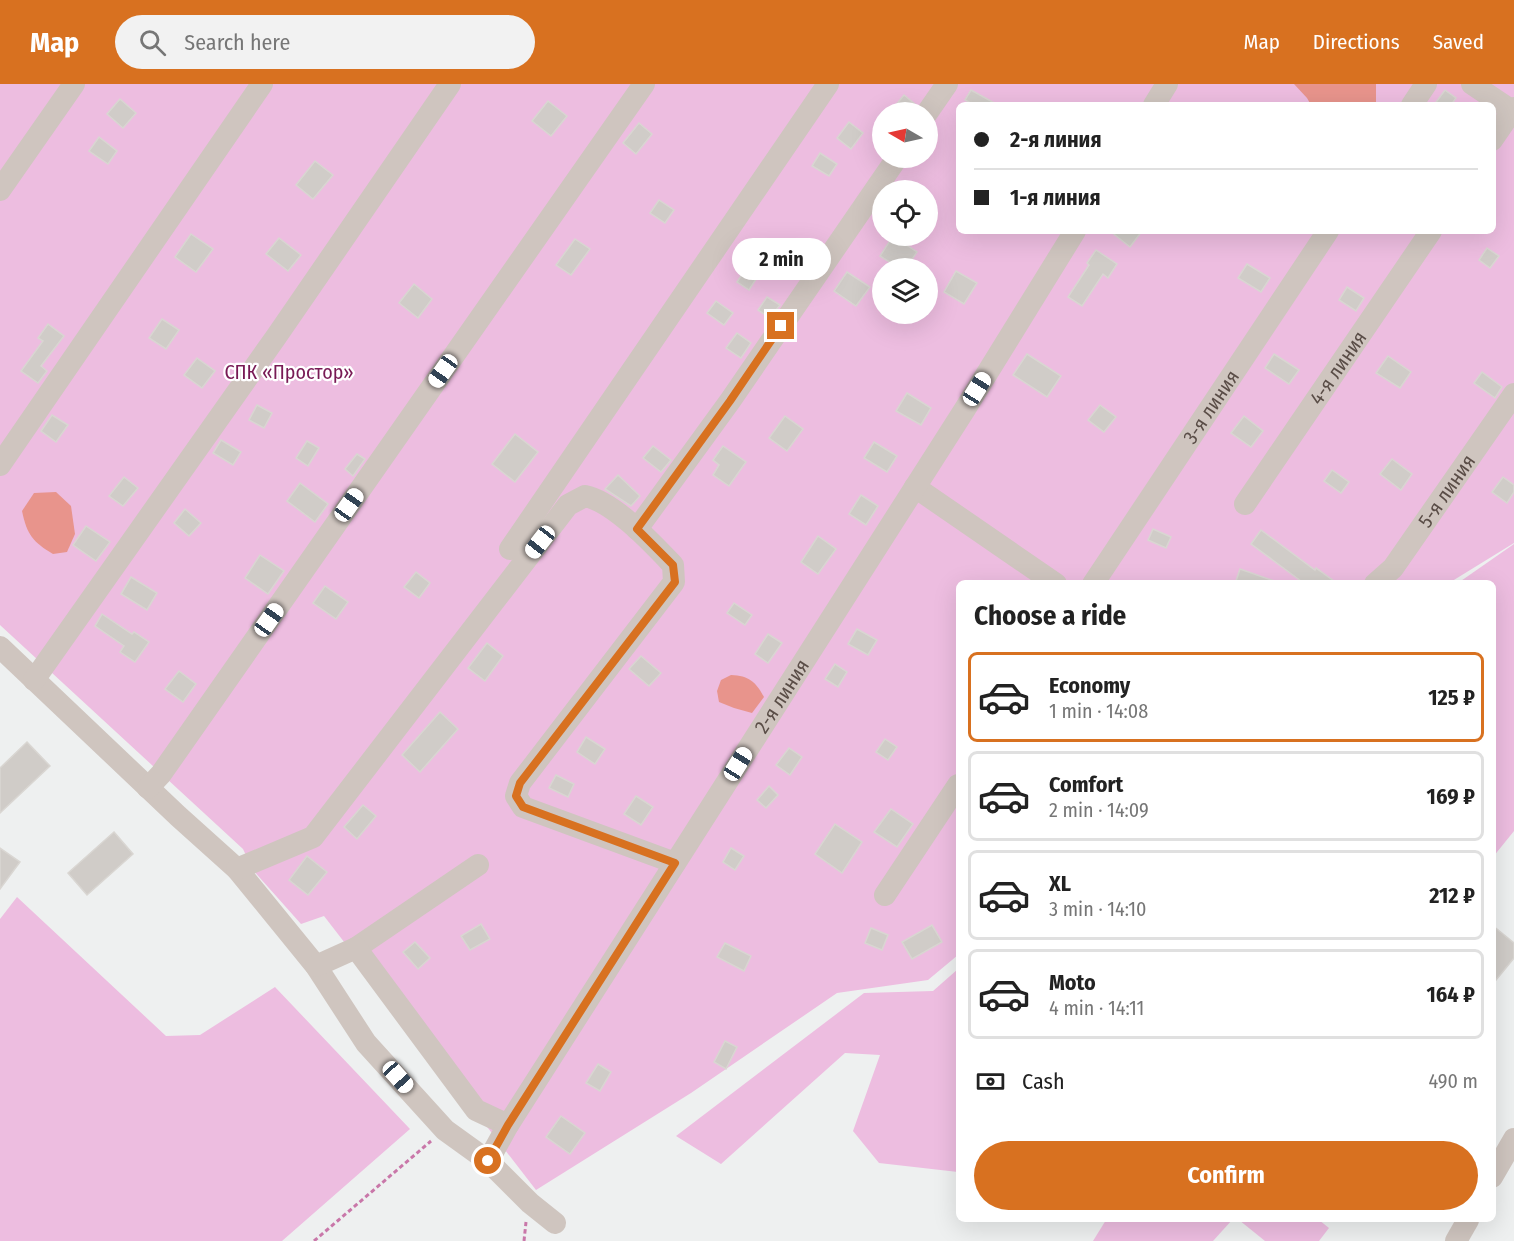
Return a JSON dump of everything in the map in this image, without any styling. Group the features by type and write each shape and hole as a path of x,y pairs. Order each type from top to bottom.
{"street":[{"path":"0,190 74,84"},
{"path":"0,465 262,84"},
{"path":"34,680 450,84"},
{"path":"148,788 168,764 644,84"},
{"path":"510,549 828,84"},
{"path":"935,102 947,84"},
{"path":"1156,102 1167,84"},
{"path":"1414,102 1426,84"},
{"path":"1472,84 1513,110 1496,134"},
{"path":"637,529 730,401 890,168"},
{"name":"2-я линия","path":"488,1161 508,1125 915,487 1073,234"},
{"name":"3-я линия","path":"1096,580 1326,234"},
{"name":"4-я линия","path":"1245,504 1429,234"},
{"name":"5-я линия","path":"1380,580 1393,568 1514,394"},
{"path":"915,487 1050,580"},
{"path":"237,869 313,837 568,505 585,496 596,498 637,529 673,565 675,582 520,783 516,796 523,807 675,863"},
{"path":"0,647 237,869 316,966 366,1043 445,1130 488,1161 530,1203 555,1223"},
{"path":"885,895 956,789"},
{"path":"316,966 356,948 478,865"},
{"path":"356,948 476,1110 508,1125"},
{"path":"1496,1170 1514,1139"},
{"path":"1456,1241 1467,1222"}],"path":[{"path":"314,1241 445,1130"}],"green space":[{"name":"СПК «Простор»","path":"0,84 942,84 930,102 872,102 872,168 889,168 886,180 872,180 872,246 938,246 938,180 891,180 900,168 938,168 938,112 957,84 1514,84 1514,543 1454,580 956,580 956,957 928,980 837,993 691,1093 536,1190 324,916 301,924 253,870 243,849 0,625"},
{"path":"1514,544 1514,831 1496,853 1496,580 1462,580"},
{"path":"17,897 166,1036 200,1035 275,987 410,1129 282,1241 0,1241 0,919"},
{"path":"956,971 956,1172 879,1163 853,1131 880,1055 845,1053 721,1164 676,1136 864,993 933,991"},
{"path":"1105,1222 1230,1222 1213,1241 1093,1241"},
{"path":"1241,1222 1322,1222 1329,1228 1319,1241 1265,1241"}],"shaded area":[{"path":"1294,84 1376,84 1376,102 1309,102"},
{"path":"56,492 71,506 75,534 67,552 53,554 40,546 32,537 22,511 34,493"},
{"path":"731,675 751,680 764,697 752,713 719,702 717,691 721,680"}],"building":[{"path":"971,90 993,102 969,102 965,100"},
{"path":"1445,90 1456,98 1453,102 1436,102"},
{"path":"904,95 912,102 898,102"},
{"path":"120,99 136,113 123,128 107,114"},
{"path":"548,101 567,116 551,136 532,121"},
{"path":"849,122 863,133 851,149 837,138"},
{"path":"639,123 652,134 636,154 623,143"},
{"path":"99,137 117,151 108,164 89,151"},
{"path":"820,153 837,164 829,176 812,166"},
{"path":"315,161 333,175 313,199 296,185"},
{"path":"659,200 674,210 665,223 650,213"},
{"path":"191,234 213,249 196,272 175,257"},
{"path":"1114,234 1140,234 1130,247"},
{"path":"279,238 301,255 288,271 266,254"},
{"path":"575,239 590,249 571,275 556,265"},
{"path":"886,246 908,246 917,252 913,258 883,258 880,256"},
{"path":"1487,248 1499,256 1490,268 1479,260"},
{"path":"1096,250 1117,264 1108,278 1103,274 1082,306 1068,297"},
{"path":"1247,264 1270,278 1261,292 1238,278"},
{"path":"748,265 760,273 749,290 737,282"},
{"path":"956,271 977,283 964,304 944,292"},
{"path":"847,272 870,287 856,306 834,291"},
{"path":"414,284 432,299 418,318 399,303"},
{"path":"1347,287 1364,298 1356,311 1339,300"},
{"path":"767,297 780,305 770,318 758,310"},
{"path":"716,301 733,313 724,325 707,313"},
{"path":"162,319 179,330 166,349 149,338"},
{"path":"48,324 64,336 41,366 47,371 38,383 21,371 43,341 38,338"},
{"path":"737,333 751,343 741,358 726,348"},
{"path":"1027,354 1061,376 1047,397 1013,375"},
{"path":"1274,354 1299,370 1289,384 1265,368"},
{"path":"1388,356 1411,372 1400,388 1376,373"},
{"path":"197,358 215,371 202,388 184,375"},
{"path":"1482,372 1502,387 1495,398 1474,383"},
{"path":"907,393 931,408 921,425 896,411"},
{"path":"257,405 272,413 264,428 249,420"},
{"path":"1100,405 1116,417 1104,432 1088,420"},
{"path":"52,415 68,425 56,442 41,431"},
{"path":"785,416 803,429 787,451 769,438"},
{"path":"1244,416 1263,431 1251,447 1231,433"},
{"path":"515,434 538,452 515,482 492,464"},
{"path":"221,440 241,452 233,465 213,453"},
{"path":"307,441 319,448 308,466 296,458"},
{"path":"874,442 897,456 887,472 864,458"},
{"path":"653,446 671,460 661,472 643,458"},
{"path":"723,446 746,462 729,486 713,475 719,465 713,460"},
{"path":"357,454 365,459 353,476 345,469"},
{"path":"1392,459 1412,474 1401,490 1380,474"},
{"path":"1332,470 1349,482 1341,493 1324,481"},
{"path":"618,475 640,496 631,506 605,489"},
{"path":"124,477 138,488 123,506 109,496"},
{"path":"1503,477 1514,485 1514,492 1507,503 1492,492"},
{"path":"300,483 328,504 315,522 287,501"},
{"path":"861,495 878,506 866,525 849,514"},
{"path":"185,509 201,523 189,536 174,523"},
{"path":"86,526 110,542 96,561 73,545"},
{"path":"1153,529 1171,537 1166,548 1148,540"},
{"path":"1261,530 1315,570 1316,568 1332,580 1300,580 1251,544"},
{"path":"818,536 836,549 818,574 801,562"},
{"path":"260,555 284,571 268,594 245,578"},
{"path":"1240,569 1271,580 1236,580"},
{"path":"416,572 430,583 419,598 404,587"},
{"path":"131,577 157,593 147,610 121,594"},
{"path":"325,586 348,602 336,619 313,603"},
{"path":"734,603 752,615 745,625 727,613"},
{"path":"102,614 132,634 134,632 149,642 135,662 120,652 124,646 95,626"},
{"path":"857,629 877,640 868,655 848,644"},
{"path":"768,634 782,643 768,663 755,654"},
{"path":"487,643 503,656 485,681 468,668"},
{"path":"641,656 661,673 649,686 629,669"},
{"path":"835,664 847,672 838,687 825,679"},
{"path":"179,671 196,684 183,702 165,689"},
{"path":"440,712 458,729 420,772 402,755"},
{"path":"586,737 605,749 595,764 577,752"},
{"path":"885,739 897,747 888,760 876,752"},
{"path":"27,742 50,766 0,813 0,768"},
{"path":"789,748 802,757 790,775 776,765"},
{"path":"556,775 574,784 568,797 549,788"},
{"path":"769,786 778,795 766,808 757,800"},
{"path":"636,796 653,807 641,825 624,814"},
{"path":"363,805 376,816 357,839 344,827"},
{"path":"891,809 913,824 897,847 874,832"},
{"path":"835,824 862,842 842,873 815,854"},
{"path":"114,832 133,854 87,895 68,873"},
{"path":"0,848 20,862 0,889"},
{"path":"731,848 744,856 735,870 723,862"},
{"path":"307,856 327,872 308,895 289,880"},
{"path":"481,924 490,939 470,950 461,936"},
{"path":"932,925 942,942 912,959 902,942"},
{"path":"871,928 888,935 882,950 865,943"},
{"path":"1496,928 1514,943 1514,958 1496,980"},
{"path":"415,942 430,958 418,969 403,952"},
{"path":"725,943 751,956 744,971 717,957"},
{"path":"725,1041 737,1047 726,1069 714,1062"},
{"path":"598,1064 611,1072 600,1091 586,1083"},
{"path":"561,1116 585,1133 570,1154 546,1137"}],"route":[{"path":"488,1161 508,1125 675,863 523,807 516,796 520,783 675,582 673,565 637,529 781,326"}]}
